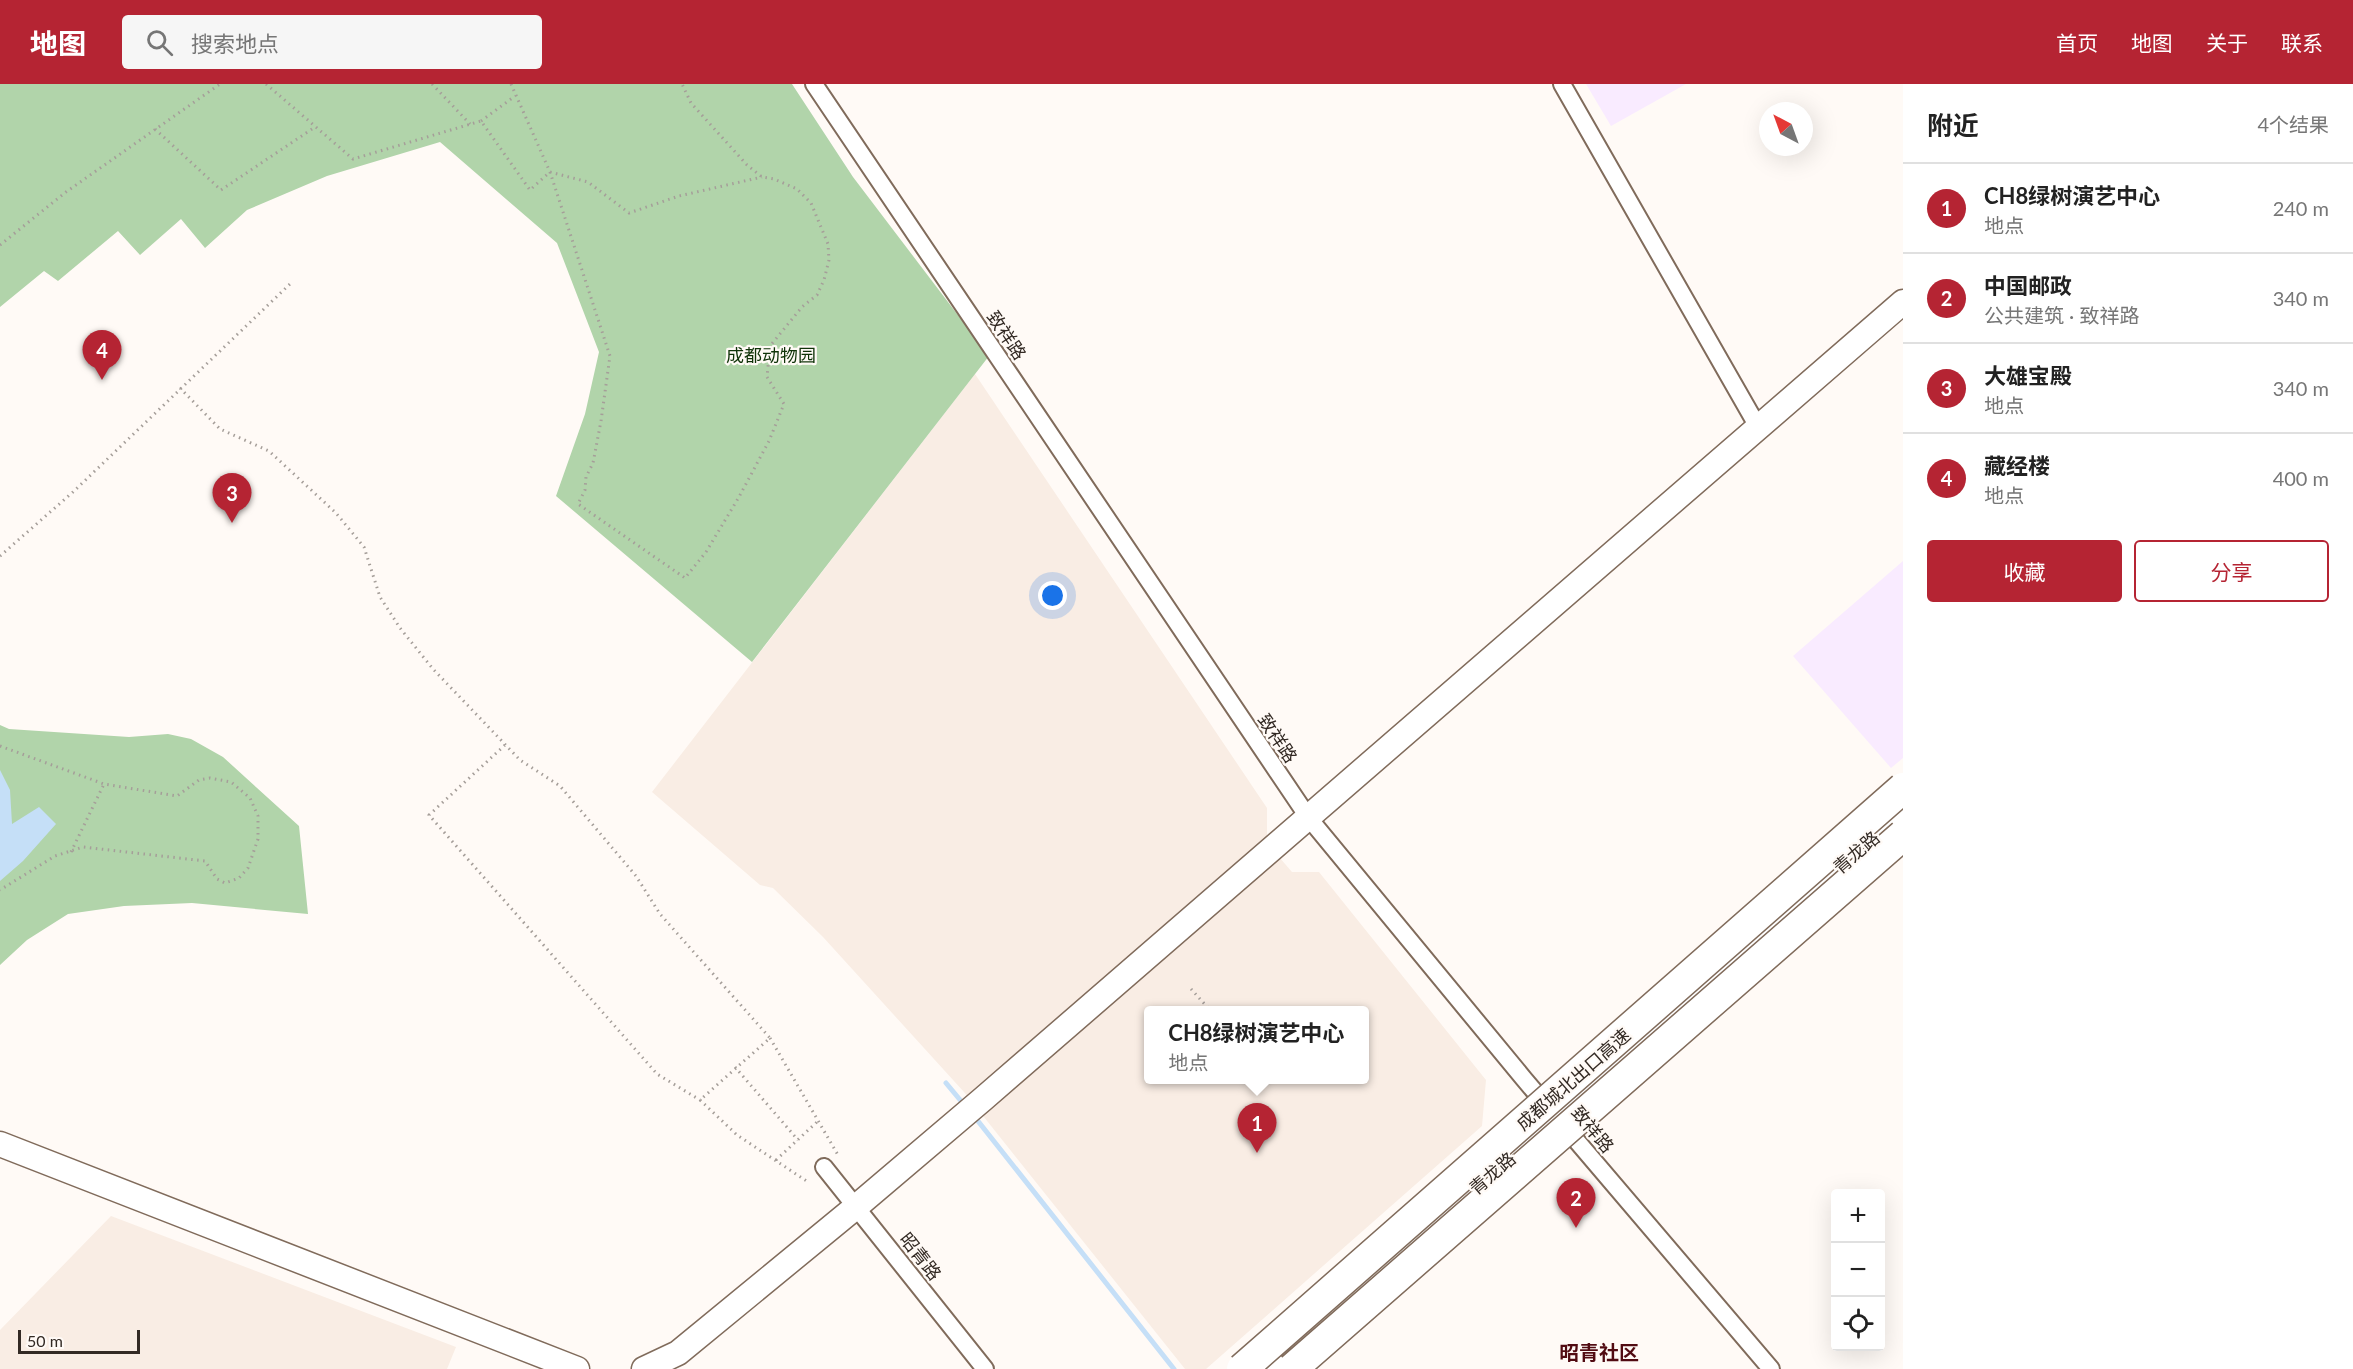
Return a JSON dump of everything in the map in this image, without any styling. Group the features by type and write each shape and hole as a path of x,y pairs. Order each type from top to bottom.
{"highway":[{"name":"成都城北出口高速","path":"1242,1369 1903,788"},
{"name":"成都城北出口高速","path":"1292,1369 1903,835"}],"street":[{"name":"致祥路","path":"814,84 1308,817 1556,1117 1771,1369"},
{"path":"1562,84 1758,427"},
{"path":"644,1369 678,1353 857,1206 1903,302"},
{"name":"青龙路","path":"1269,1369 1903,810"},
{"path":"0,1144 577,1369"},
{"name":"昭青路","path":"824,1167 985,1369"}],"path":[{"path":"0,245 66,192 219,84"},
{"path":"266,84 353,159 481,121 515,96"},
{"path":"432,84 470,124"},
{"path":"511,84 550,172 610,356 593,463 578,504 685,578 706,552 769,441 784,404 767,377 770,346 802,307 817,295 829,260 828,244 811,203 797,189 774,179 762,177 679,196 628,213 588,182 550,172"},
{"path":"682,84 696,110 747,165 762,177"},
{"path":"481,121 530,190 550,172"},
{"path":"155,129 221,190 315,127"},
{"path":"0,556 73,492 291,284"},
{"path":"180,388 219,429 269,451 336,513 364,547 380,597 400,628 433,669 520,760 560,786 636,876 660,914 770,1038 838,1155"},
{"path":"506,745 429,815 657,1074 700,1100 737,1135 808,1182"},
{"path":"0,746 104,784 177,796 199,780 210,778 231,782 250,798 258,816 258,839 248,868 239,878 225,883 217,879 205,861 83,847 55,856 0,890"},
{"path":"71,852 104,784"},
{"path":"1191,989 1206,1006"},
{"path":"700,1100 770,1038"},
{"path":"735,1067 798,1140"},
{"path":"776,1160 818,1121"}],"shaded area":[{"path":"1586,84 1686,84 1611,126"},
{"path":"975,374 1267,808 1267,843 1292,872 1319,872 1486,1080 1482,1126 1206,1369 1185,1369 964,1092 823,937 773,888 760,885 652,792"},
{"path":"1903,561 1903,758 1891,768 1793,656"},
{"path":"111,1216 456,1347 447,1369 0,1369 0,1330"}],"green space":[{"name":"成都动物园","path":"0,84 792,84 853,177 989,356 752,662 556,496 585,414 599,352 557,243 440,142 327,176 247,210 205,248 181,219 140,255 118,231 58,281 44,271 0,307"},
{"path":"0,725 9,729 129,737 168,734 191,739 223,757 299,826 308,914 192,903 124,906 68,914 27,940 0,965"}],"water":[{"path":"0,770 10,790 12,824 39,807 56,824 23,861 0,881"}],"waterway":[{"path":"946,1083 966,1107"},
{"path":"974,1116 1174,1369"}],"place":[{"name":"藏经楼","path":"102,380"},
{"name":"大雄宝殿","path":"232,523"},
{"name":"CH8绿树演艺中心","path":"1257,1153"},
{"name":"中国邮政","path":"1576,1228"}],"district":[{"name":"昭青社区","path":"1599,1352"}]}
